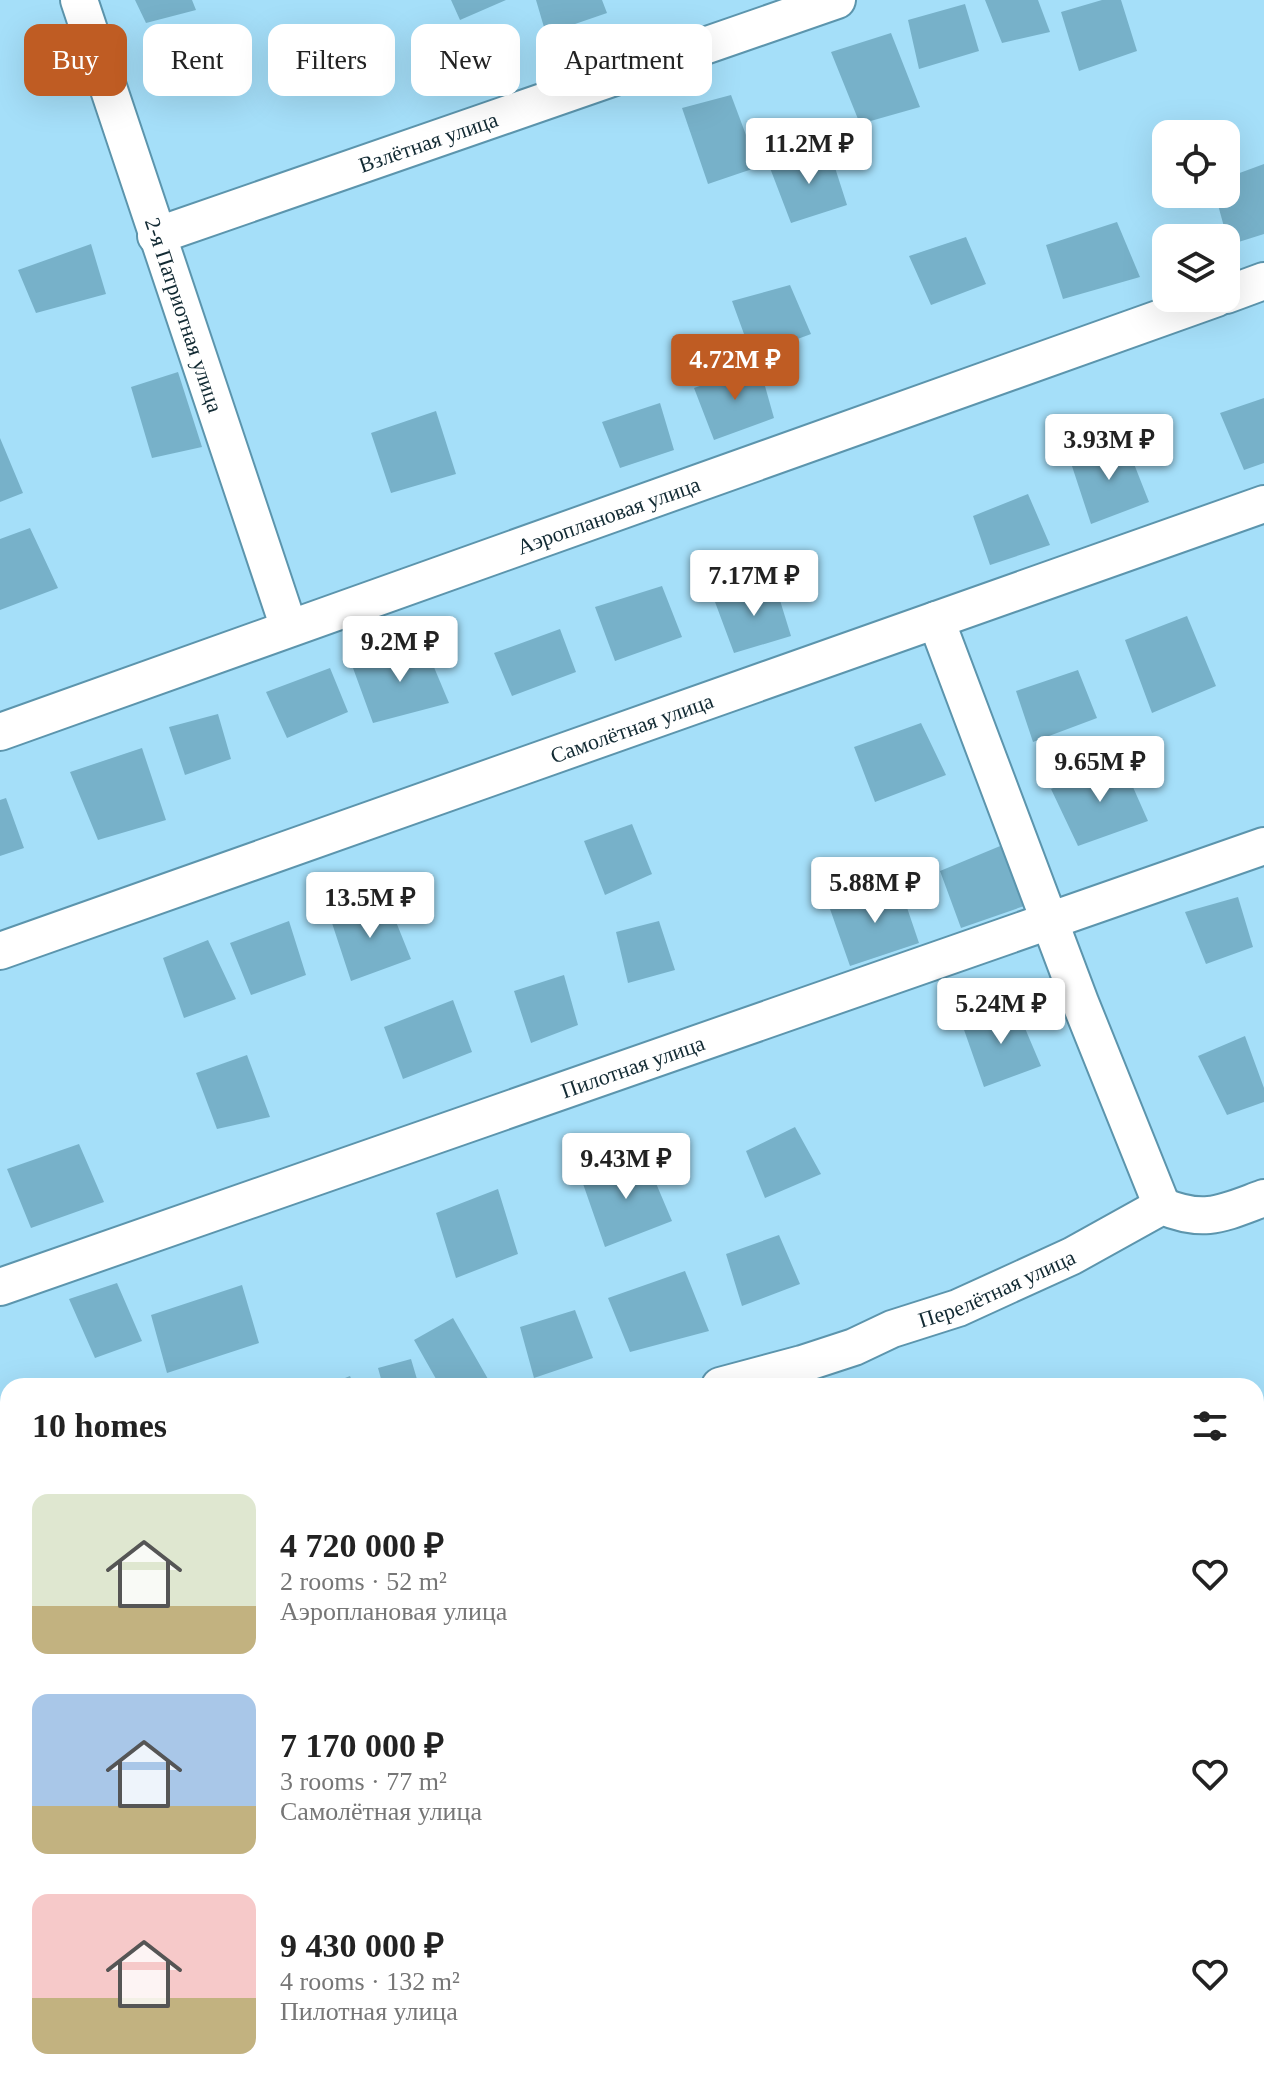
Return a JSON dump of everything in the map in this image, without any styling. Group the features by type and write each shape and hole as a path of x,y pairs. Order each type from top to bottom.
{"street":[{"name":"2-я Патриотная улица","path":"79,0 289,628"},
{"name":"Взлётная улица","path":"156,236 837,0"},
{"path":"1240,290 1264,281"},
{"name":"Аэроплановая улица","path":"0,732 1178,312"},
{"name":"Самолётная улица","path":"0,951 1264,504"},
{"path":"936,620 1050,923 1162,1206 1180,1213 1216,1216 1264,1198"},
{"name":"Пилотная улица","path":"0,1287 1264,846"},
{"name":"Перелётная улица","path":"750,1378 854,1347 892,1329 958,1308 1072,1256 1162,1206"}],"building":[{"path":"135,0 192,0 196,10 146,23"},
{"path":"451,0 506,0 460,20"},
{"path":"536,0 602,0 607,13 575,24 543,24"},
{"path":"985,0 1038,0 1050,32 1002,43"},
{"path":"1102,0 1121,0 1137,51 1079,71 1061,12"},
{"path":"965,4 979,51 919,69 908,20"},
{"path":"891,33 920,107 860,124 831,52"},
{"path":"731,95 758,167 708,184 682,108"},
{"path":"829,149 847,205 791,223 770,168"},
{"path":"1264,164 1264,234 1240,242 1240,224 1223,224 1219,208 1240,208 1240,173"},
{"path":"1117,222 1140,277 1063,299 1046,245"},
{"path":"966,237 986,284 931,305 909,256"},
{"path":"91,244 106,294 36,313 18,270"},
{"path":"790,285 811,334 752,356 732,301"},
{"path":"759,365 774,418 714,440 694,388"},
{"path":"178,372 202,447 152,458 131,387"},
{"path":"1264,398 1264,463 1244,470 1220,413"},
{"path":"660,403 674,450 620,468 602,422"},
{"path":"436,411 456,474 391,493 371,433"},
{"path":"0,438 23,493 0,502"},
{"path":"1125,441 1149,502 1091,524 1070,460"},
{"path":"1028,494 1050,545 990,565 973,516"},
{"path":"30,528 58,588 0,610 0,539"},
{"path":"774,581 791,636 734,653 715,602"},
{"path":"662,586 682,637 615,661 595,607"},
{"path":"1187,616 1216,686 1152,713 1125,640"},
{"path":"560,629 576,672 512,696 494,653"},
{"path":"423,641 449,703 373,723 353,668"},
{"path":"330,668 348,712 287,738 266,692"},
{"path":"1078,670 1097,718 1033,742 1016,691"},
{"path":"218,714 231,759 185,775 169,727"},
{"path":"921,723 946,775 875,802 854,747"},
{"path":"142,748 166,820 98,840 70,772"},
{"path":"1121,760 1148,821 1078,846 1051,789"},
{"path":"6,798 24,848 0,856 0,800"},
{"path":"632,824 652,874 605,895 584,841"},
{"path":"1005,844 1027,905 961,928 940,871"},
{"path":"899,884 919,943 850,966 830,909"},
{"path":"386,897 411,959 351,981 331,920"},
{"path":"1238,897 1253,947 1206,964 1185,912"},
{"path":"289,921 306,975 251,995 230,943"},
{"path":"659,921 675,970 628,983 616,932"},
{"path":"208,940 236,999 184,1018 163,958"},
{"path":"564,975 578,1025 531,1043 514,991"},
{"path":"453,1000 472,1052 403,1079 384,1027"},
{"path":"1016,1007 1041,1066 984,1087 962,1024"},
{"path":"1245,1036 1264,1088 1264,1102 1227,1115 1198,1056"},
{"path":"247,1055 270,1117 217,1129 196,1073"},
{"path":"795,1127 821,1174 765,1198 746,1151"},
{"path":"79,1144 104,1202 31,1228 7,1169"},
{"path":"644,1155 672,1221 605,1247 581,1178"},
{"path":"498,1189 518,1254 456,1278 436,1213"},
{"path":"779,1235 800,1284 742,1306 726,1254"},
{"path":"685,1271 709,1331 630,1352 608,1298"},
{"path":"117,1283 142,1341 95,1358 69,1299"},
{"path":"242,1285 259,1343 167,1373 151,1315"},
{"path":"575,1310 593,1358 534,1378 520,1327"},
{"path":"453,1318 487,1378 435,1378 414,1340"},
{"path":"411,1359 417,1378 381,1378 378,1368"}]}
